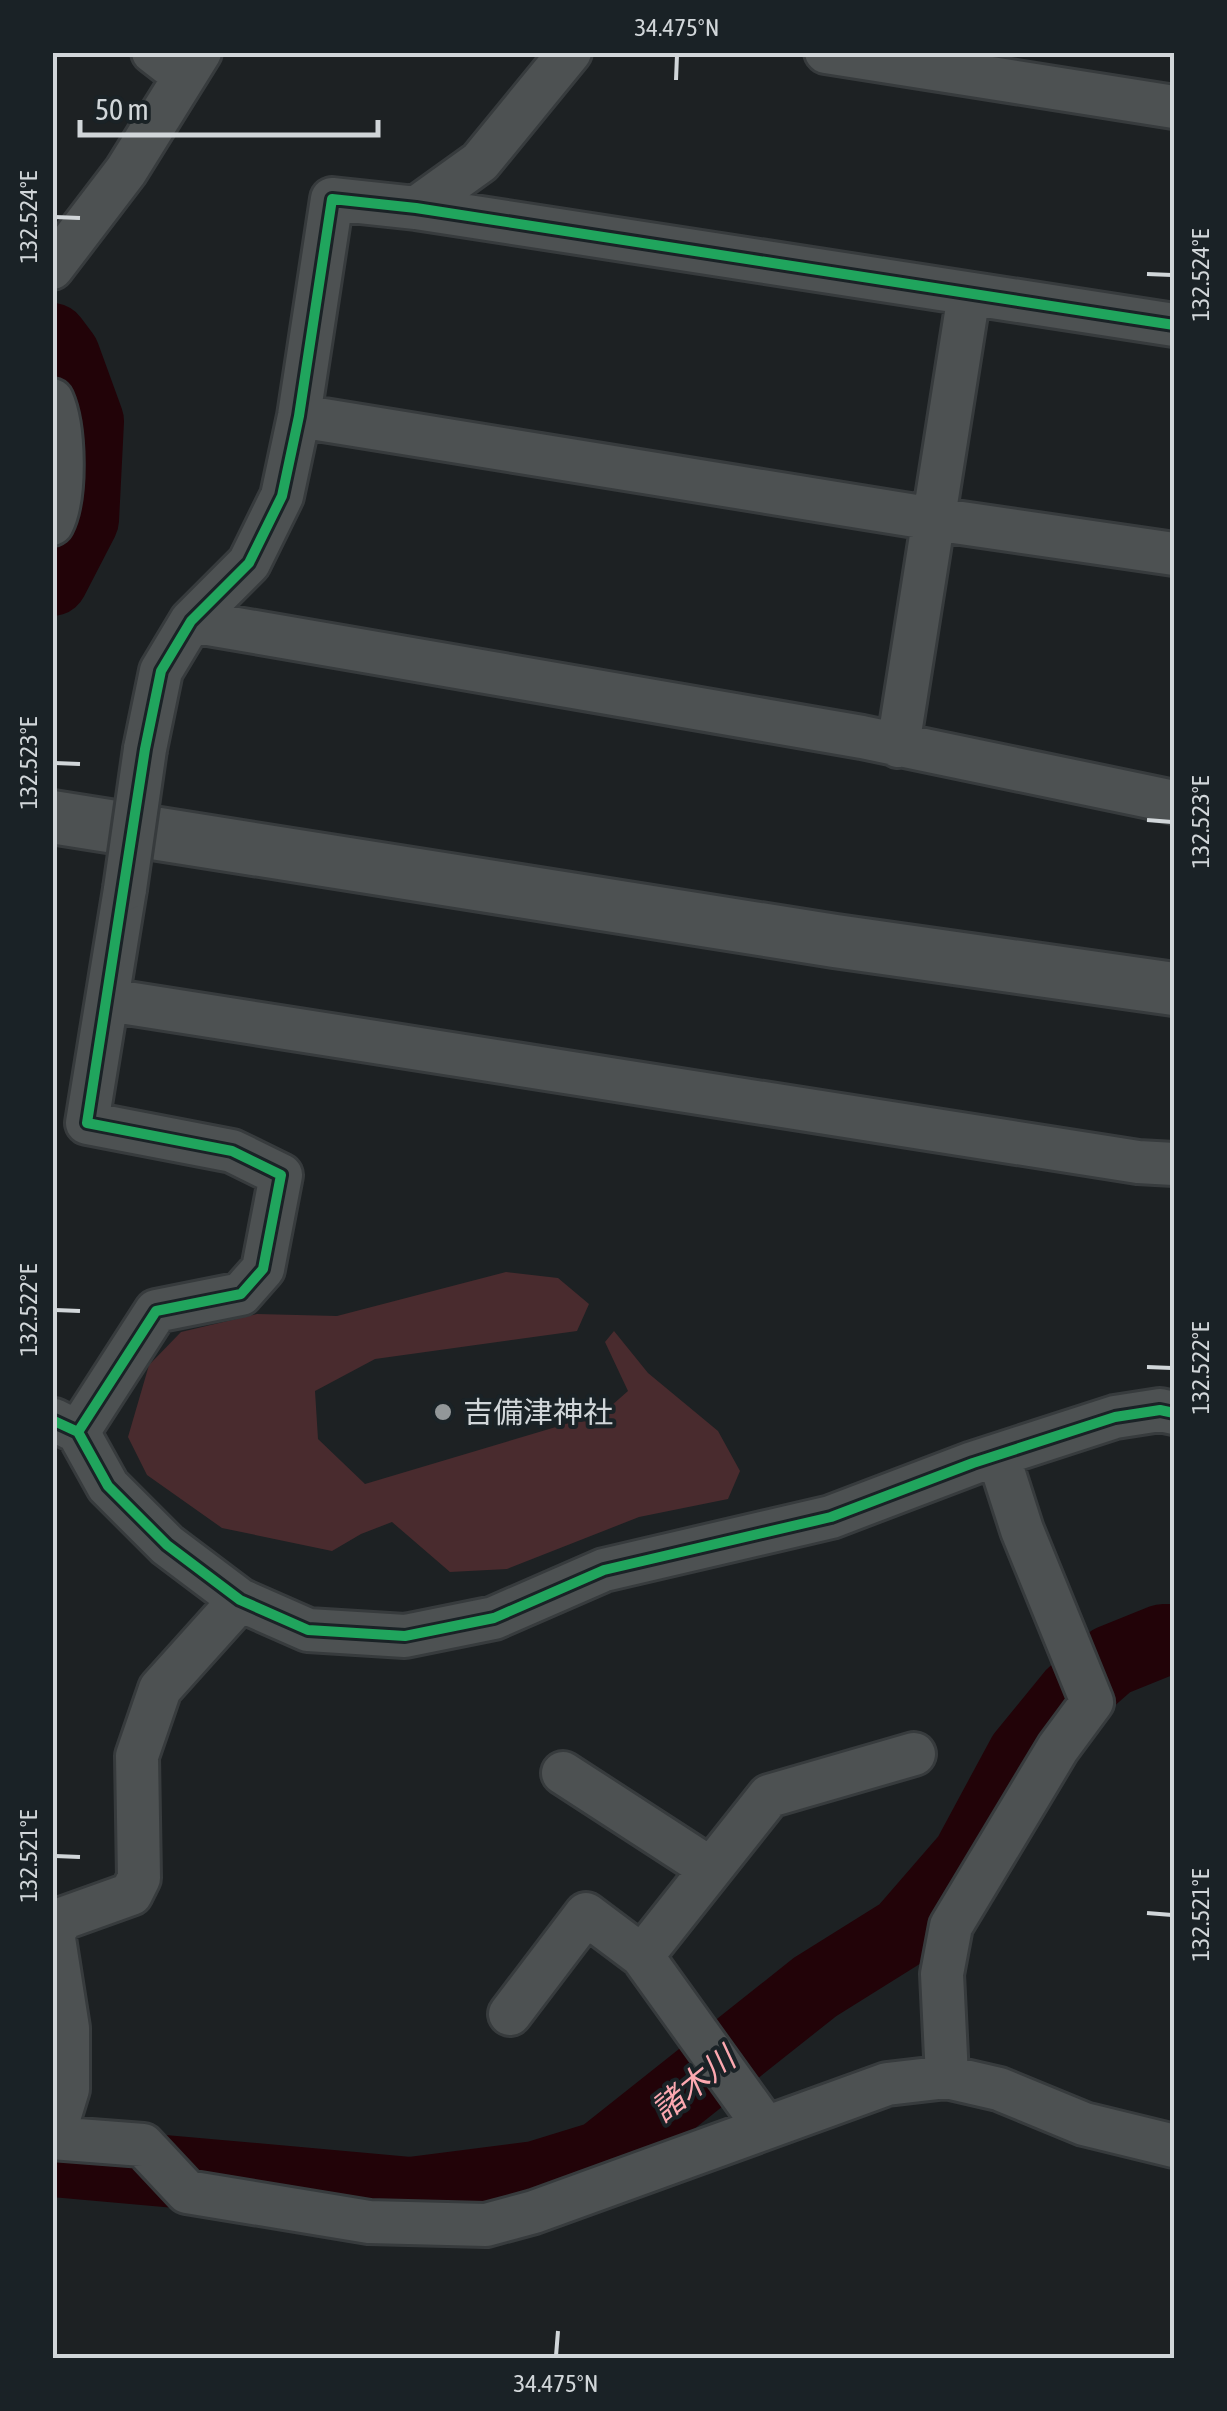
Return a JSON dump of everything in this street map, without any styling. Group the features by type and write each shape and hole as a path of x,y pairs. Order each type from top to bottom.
{"street":[{"path":"416,208 480,162 570,52"},
{"path":"826,52 1174,108"},
{"path":"52,268 126,170 179,60"},
{"path":"1174,326 416,208 332,200 299,416 282,496 248,564 191,621 161,672 145,749 86,1123 232,1150 280,1175 263,1269 241,1294 156,1311 65,1426 108,1486 167,1545 240,1600 308,1630 406,1636 494,1618 604,1570 831,1517 998,1455 1115,1417 1160,1410 1174,1412"},
{"path":"898,746 970,294"},
{"path":"52,400 62,458 58,513 52,524"},
{"path":"299,416 1174,554"},
{"path":"191,621 862,736 1174,802"},
{"path":"52,817 834,940 1174,988"},
{"path":"108,1000 1138,1162 1174,1164"},
{"path":"947,2076 942,1974 951,1926 1058,1748 1092,1702 1022,1530 998,1455"},
{"path":"240,1600 160,1689 136,1756 140,1878 131,1894 64,1918 54,1932 68,2028 68,2089 53,2138 143,2145 187,2192 370,2222 486,2224 534,2212 887,2084 947,2076 1000,2088 1084,2124 1174,2146"},
{"path":"642,1956 768,1796 914,1754"},
{"path":"563,1774 711,1869"},
{"path":"510,2014 586,1914 642,1956 765,2126"}],"shaded area":[{"path":"506,1272 558,1278 589,1304 577,1331 375,1359 315,1391 318,1439 365,1484 603,1413 628,1391 605,1342 614,1331 648,1373 718,1431 740,1471 728,1499 639,1517 507,1569 450,1572 392,1522 332,1551 222,1528 147,1475 128,1437 149,1365 181,1332 257,1314 337,1316"}],"waterway":[{"path":"52,339 64,355 88,421 83,520 52,580"},
{"name":"諸木川","path":"52,2161 411,2193 536,2177 601,2157 815,1987 903,1932 968,1857 1023,1755 1072,1695 1111,1661 1163,1640 1174,1640"}],"cycle path":[{"path":"52,1420 78,1432 156,1311 241,1294 263,1269 281,1175 232,1151 87,1123 145,749 161,671 191,621 249,563 282,496 299,416 332,199 416,208 1174,325"},
{"path":"78,1432 108,1486 167,1545 240,1600 308,1630 405,1636 494,1618 604,1570 831,1517 973,1463 1115,1417 1160,1410 1174,1413"}],"place":[{"name":"吉備津神社","path":"443,1412"}]}
